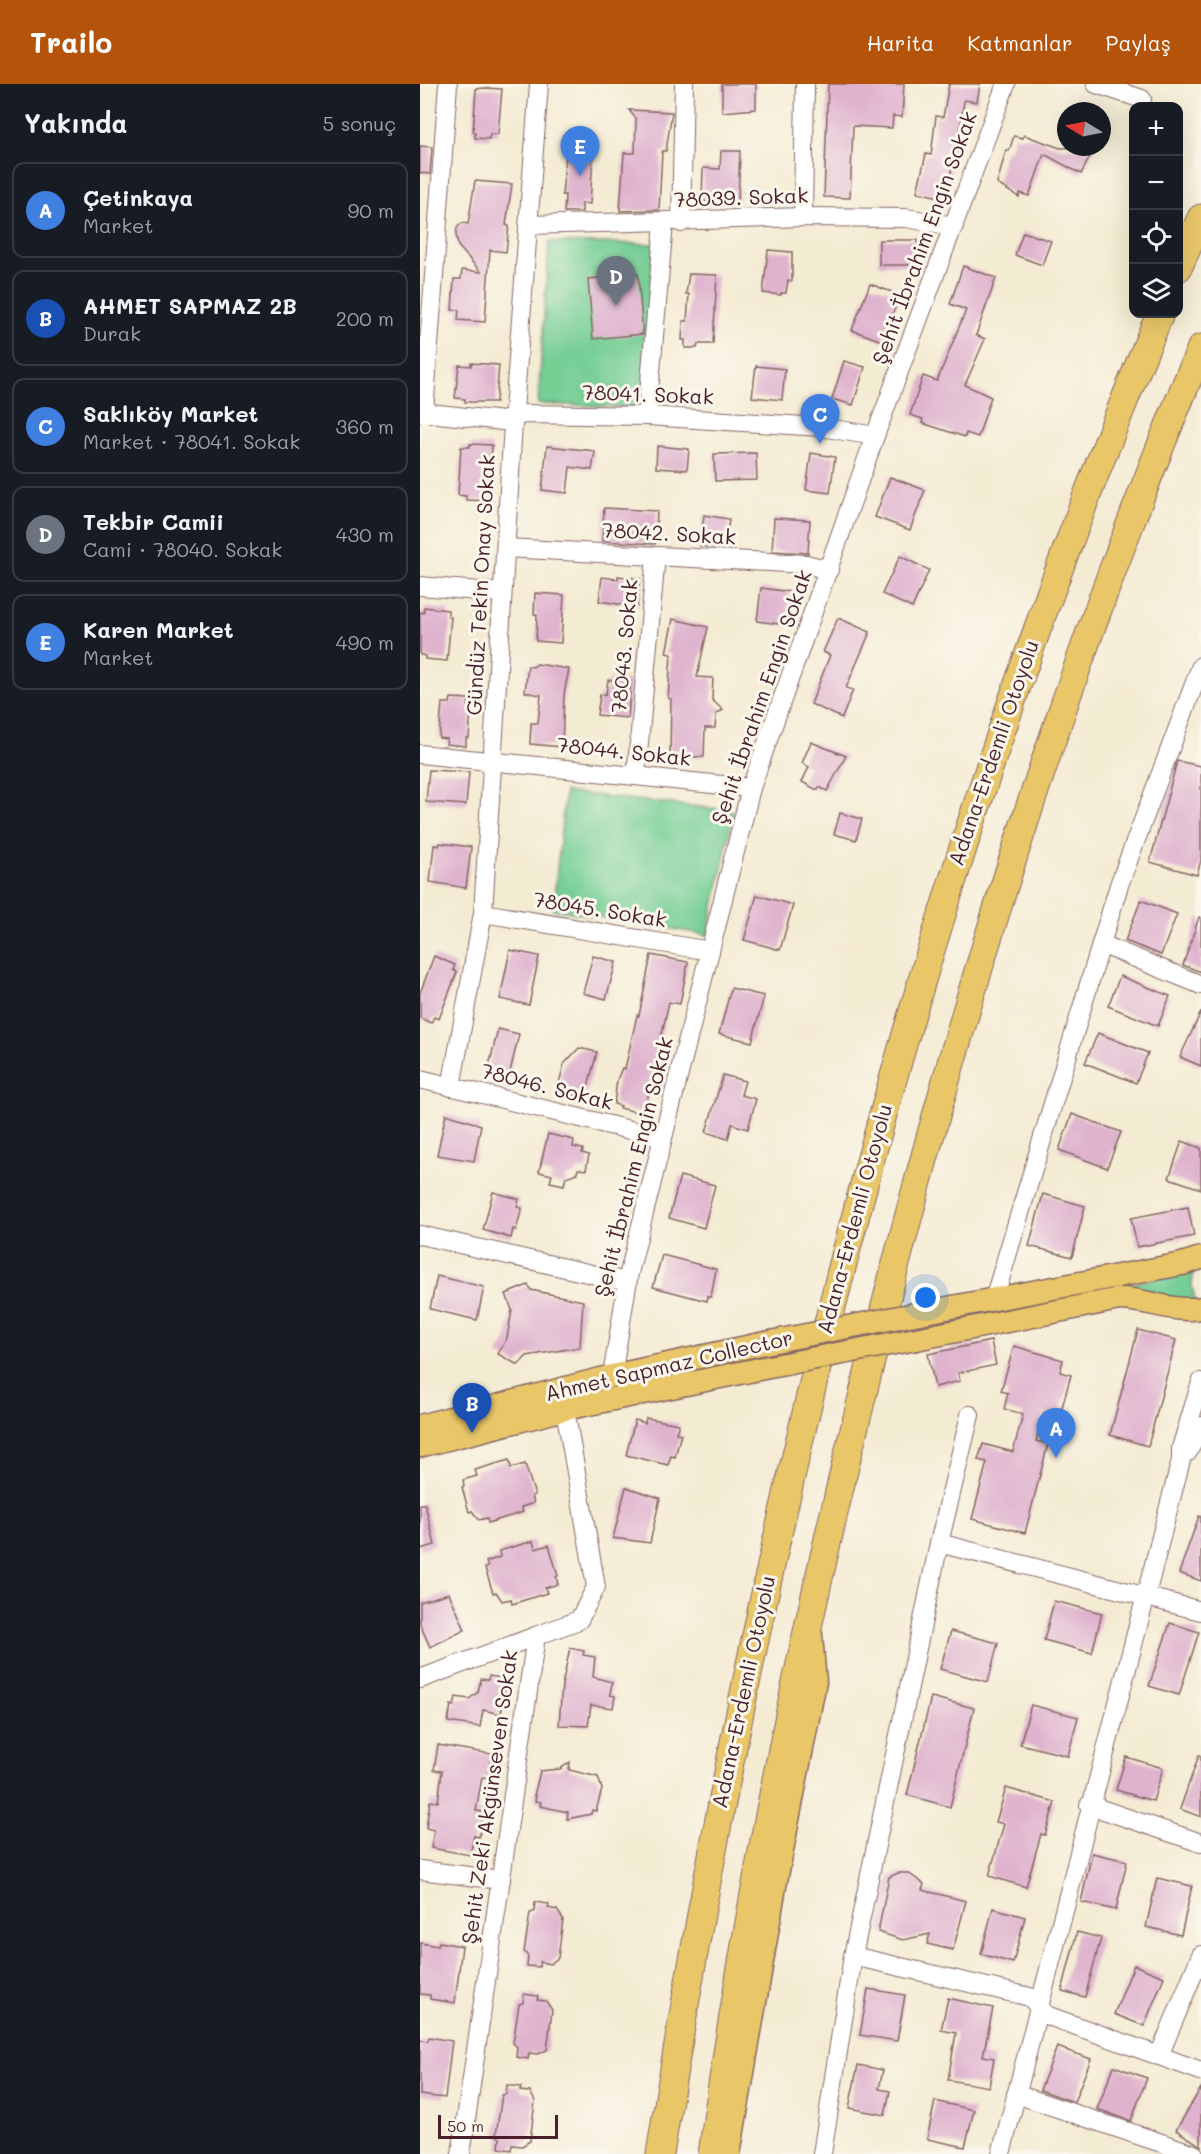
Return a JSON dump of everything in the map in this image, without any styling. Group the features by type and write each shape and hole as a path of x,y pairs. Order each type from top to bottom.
{"highway":[{"path":"1181,264 1201,218"},
{"name":"Adana-Erdemli Otoyolu","path":"660,2154 696,1934 753,1642 812,1385 869,1163 938,923 1006,711 1086,495 1158,318"},
{"path":"712,2154 751,1919 791,1702 893,1272 1004,882 1081,651 1155,456 1201,348"}],"main road":[{"name":"Ahmet Sapmaz Collector","path":"420,1426 612,1376 765,1343 1182,1264 1201,1258"},
{"name":"Ahmet Sapmaz Collector","path":"420,1446 565,1409 1119,1299 1141,1299 1184,1311 1201,1308"},
{"path":"729,2154 776,1886 815,1682 809,1619"}],"street":[{"path":"422,413 448,84"},
{"name":"Gündüz Tekin Onay Sokak","path":"451,1087 483,913 513,417 539,84"},
{"path":"647,416 673,223 684,84"},
{"path":"802,217 805,84"},
{"name":"Şehit İbrahim Engin Sokak","path":"612,1376 627,1282 751,788 875,436 1006,84"},
{"path":"1096,84 1142,99"},
{"name":"78039. Sokak","path":"529,225 673,223 802,217 906,218 954,226"},
{"name":"78041. Sokak","path":"422,413 503,421 524,414 647,416 821,427 875,436"},
{"name":"78042. Sokak","path":"506,548 806,564 829,570"},
{"name":"78043. Sokak","path":"636,776 656,556"},
{"path":"420,586 502,593"},
{"path":"994,1299 1119,885 1201,666"},
{"name":"78044. Sokak","path":"420,754 751,788"},
{"name":"78045. Sokak","path":"483,913 710,951"},
{"path":"1101,944 1201,985"},
{"name":"78046. Sokak","path":"420,1079 663,1138"},
{"path":"420,1235 627,1282"},
{"path":"1001,2154 1089,1805 1181,1460 1181,1448 1201,1382"},
{"name":"Şehit Zeki Akgünseven Sokak","path":"461,2154 536,1636 579,1620 596,1587 565,1409"},
{"path":"822,2154 853,1956 939,1543 970,1415"},
{"path":"1181,1460 1190,1450 1201,1426"},
{"path":"939,1543 1201,1611"},
{"path":"420,1679 536,1636"},
{"path":"1089,1805 1201,1843"},
{"path":"420,1870 501,1880"},
{"path":"1159,2056 1201,1955"},
{"path":"853,1956 1030,1996 1046,2015 1201,2072"},
{"path":"1016,2094 1194,2154"}],"green space":[{"path":"549,242 657,244 648,408 538,404"},
{"path":"565,792 734,811 708,935 553,909"},
{"path":"1193,1272 1192,1286 1195,1301 1119,1289 918,1327 919,1322"}],"building":[{"path":"722,84 756,84 756,109 722,112"},
{"path":"828,84 904,84 902,117 893,116 892,128 853,126 850,198 824,197"},
{"path":"949,84 980,84 977,102 964,100 959,142 944,198 917,192 926,154 931,155 936,116 943,117"},
{"path":"476,89 502,89 498,134 490,134 489,139 475,138 475,132 473,132"},
{"path":"629,110 672,112 666,151 662,151 659,210 620,211 624,153 635,153 636,119"},
{"path":"1024,135 1057,147 1057,156 1090,156 1081,174 1044,154 1029,196 1020,193 1019,197 997,184 1006,150 1009,151 1014,136 1023,138"},
{"path":"567,145 585,146 584,156 593,156 590,204 582,203 582,212 564,212 565,195 562,195"},
{"path":"420,146 432,147 430,174 420,173"},
{"path":"721,151 740,151 738,202 702,201 703,168 720,169"},
{"path":"475,181 512,184 506,225 509,226 506,252 490,250 485,322 458,320 459,310 452,310 454,279 461,279 462,270 481,272 458,246 456,235 457,228 462,223 468,224"},
{"path":"1023,232 1051,241 1042,265 1015,255"},
{"path":"879,240 918,240 918,265 879,265"},
{"path":"768,250 792,252 792,281 788,280 786,293 781,293 781,295 763,293"},
{"path":"963,266 996,278 976,335 985,339 965,385 991,397 978,437 966,433 965,437 922,423 923,419 910,415 923,376 937,381 966,310 950,304"},
{"path":"638,274 643,334 593,339 588,279"},
{"path":"689,274 717,275 713,344 698,344 697,348 685,348 685,340 682,340 683,321 687,321 689,294 686,294"},
{"path":"870,284 900,295 882,341 852,330"},
{"path":"844,361 865,367 853,405 832,399"},
{"path":"471,363 499,365 496,402 465,402 465,399 455,398 459,365 471,366"},
{"path":"756,366 785,369 782,400 752,397"},
{"path":"470,444 492,445 491,465 494,465 489,501 466,500 466,496 458,495 461,447 470,447"},
{"path":"547,446 595,451 592,470 570,467 567,493 542,490"},
{"path":"657,446 689,449 687,470 656,468"},
{"path":"756,453 757,480 715,481 714,454"},
{"path":"811,453 835,457 830,493 806,490"},
{"path":"890,477 925,490 910,530 875,517"},
{"path":"604,508 657,511 655,544 602,541"},
{"path":"704,515 729,519 725,548 700,546"},
{"path":"774,518 810,520 808,553 772,551"},
{"path":"900,556 929,570 912,608 882,594"},
{"path":"618,576 640,579 637,607 599,601 602,577 618,579"},
{"path":"761,588 790,592 786,625 757,621"},
{"path":"535,593 564,595 561,643 536,641"},
{"path":"424,607 448,610 448,617 451,617 447,661 425,659 425,656 420,655 420,612 424,613"},
{"path":"838,618 870,632 846,688 853,690 842,718 811,704 830,655 823,652"},
{"path":"673,619 708,627 697,677 713,678 712,700 723,710 716,714 715,728 705,728 704,757 670,756 671,699 668,698 671,654 666,653"},
{"path":"537,664 569,669 564,694 562,747 530,744 531,723 538,723 541,695 525,692 528,666 533,667"},
{"path":"620,679 631,681 628,718 597,715 600,695 606,694 608,680 619,681"},
{"path":"451,698 469,699 468,707 471,707 469,738 466,738 466,746 446,744 447,739 439,738 442,703 450,703"},
{"path":"811,742 846,756 827,791 819,787 817,790 802,782 809,767 802,763"},
{"path":"1177,761 1201,766 1201,860 1197,875 1150,862"},
{"path":"429,770 469,772 466,805 426,802"},
{"path":"840,813 862,819 856,840 834,834"},
{"path":"440,843 471,847 466,888 430,882 434,845 439,846"},
{"path":"757,895 793,905 780,950 744,940"},
{"path":"1141,900 1177,914 1161,955 1125,941"},
{"path":"1199,917 1201,918 1201,972 1183,965"},
{"path":"510,950 539,956 529,1005 500,999"},
{"path":"651,955 688,962 680,1004 669,1002 644,1114 620,1108 621,1106 614,1104 617,1080 622,1068 625,1069 637,1015 639,1016"},
{"path":"434,956 455,965 453,970 457,972 439,1019 434,1017 431,1023 420,1018 420,993"},
{"path":"593,956 616,962 606,999 583,993"},
{"path":"1120,976 1170,996 1158,1026 1108,1006"},
{"path":"731,988 764,996 752,1042 719,1034"},
{"path":"1201,1012 1201,1066 1180,1057"},
{"path":"498,1029 519,1034 509,1076 488,1070"},
{"path":"1098,1033 1148,1053 1136,1083 1085,1063"},
{"path":"579,1048 597,1052 585,1098 557,1091 564,1064"},
{"path":"723,1075 745,1081 741,1095 756,1099 748,1129 732,1124 728,1139 706,1132"},
{"path":"446,1114 481,1125 474,1161 437,1155"},
{"path":"1072,1114 1121,1132 1107,1168 1059,1150"},
{"path":"548,1134 574,1140 573,1147 583,1149 582,1153 589,1155 586,1170 578,1169 577,1173 566,1177 564,1185 550,1182 552,1175 539,1172"},
{"path":"1182,1141 1201,1148 1201,1189 1169,1178"},
{"path":"680,1176 715,1185 704,1228 669,1218"},
{"path":"493,1192 519,1199 517,1207 522,1208 516,1230 513,1229 511,1238 483,1230"},
{"path":"1043,1194 1085,1206 1072,1257 1029,1246"},
{"path":"1188,1207 1194,1236 1137,1247 1131,1218"},
{"path":"662,1255 716,1269 711,1297 708,1296 707,1301 653,1287"},
{"path":"437,1276 484,1287 477,1320 430,1309"},
{"path":"528,1285 531,1290 583,1301 580,1347 527,1356 518,1365 498,1354 507,1338 512,1310 506,1294"},
{"path":"1138,1330 1176,1340 1148,1446 1110,1435"},
{"path":"991,1341 996,1365 958,1373 960,1381 935,1387 928,1354"},
{"path":"1014,1346 1063,1360 1060,1372 1071,1375 1059,1418 1044,1413 1036,1441 1048,1444 1025,1533 972,1519 987,1462 978,1460 983,1444 1013,1452 1023,1414 1004,1409 1008,1393 1001,1391"},
{"path":"646,1418 679,1424 676,1433 681,1434 675,1457 671,1456 668,1465 626,1455 635,1420 645,1423"},
{"path":"509,1460 511,1468 525,1464 535,1495 532,1496 534,1503 521,1507 523,1512 488,1523 487,1518 479,1520 472,1511 469,1512 462,1487 464,1486 463,1480 477,1476 475,1470"},
{"path":"626,1487 660,1498 650,1543 613,1538"},
{"path":"420,1504 425,1504 435,1545 420,1549"},
{"path":"1199,1516 1201,1517 1201,1581 1179,1573"},
{"path":"533,1541 535,1549 549,1545 558,1584 545,1588 547,1593 512,1604 511,1599 502,1601 496,1592 493,1593 485,1568 488,1567 486,1562 500,1557 499,1551"},
{"path":"449,1593 465,1630 430,1647 420,1624 420,1602"},
{"path":"1054,1601 1102,1613 1092,1653 1044,1640"},
{"path":"1170,1623 1199,1632 1179,1695 1149,1686"},
{"path":"951,1631 998,1643 988,1682 940,1669"},
{"path":"570,1648 584,1651 583,1655 595,1657 593,1677 612,1682 610,1695 615,1696 613,1708 591,1705 588,1726 559,1725 562,1685"},
{"path":"489,1676 507,1679 501,1714 483,1710 480,1727 448,1722 451,1705 454,1706 456,1697 469,1699 478,1692 481,1679 488,1680"},
{"path":"931,1697 974,1708 950,1807 907,1795"},
{"path":"1031,1705 1078,1717 1068,1756 1020,1744"},
{"path":"438,1745 492,1754 488,1778 482,1777 476,1811 483,1812 479,1837 474,1836 470,1855 431,1848 434,1830 426,1828 430,1801 438,1802 442,1771 434,1770"},
{"path":"1199,1755 1201,1756 1201,1817 1180,1809"},
{"path":"1126,1757 1163,1768 1153,1801 1116,1790"},
{"path":"570,1762 569,1770 598,1777 602,1789 596,1811 592,1810 591,1814 567,1819 568,1812 540,1806 541,1802 535,1801 536,1796 534,1796 540,1771 560,1769"},
{"path":"1006,1788 1055,1802 1045,1835 1041,1834 1026,1887 989,1876 1004,1824 996,1822"},
{"path":"1092,1853 1127,1861 1116,1910 1081,1902"},
{"path":"898,1873 908,1873 924,1884 922,1890 966,1901 953,1950 927,1944 930,1934 903,1940 878,1932 889,1877"},
{"path":"1157,1878 1192,1886 1181,1935 1146,1927"},
{"path":"535,1902 549,1904 548,1908 557,1910 563,1919 558,1958 550,1964 540,1962 539,1967 527,1966 528,1956 524,1952 530,1913 534,1912"},
{"path":"993,1908 1025,1917 1013,1963 981,1954"},
{"path":"1077,1932 1101,1938 1085,1997 1062,1991"},
{"path":"439,1942 462,1946 455,2003 430,1999 430,1995 420,1994 420,1943 438,1946"},
{"path":"1134,1965 1164,1977 1144,2026 1114,2014"},
{"path":"868,1989 905,1995 897,2041 860,2035"},
{"path":"524,1994 538,1996 537,2000 546,2001 552,2010 547,2050 538,2054 529,2053 528,2059 516,2057 517,2047 513,2043 519,2004 523,2003"},
{"path":"948,1998 993,2008 983,2056 994,2058 989,2087 948,2080 956,2033 941,2030"},
{"path":"429,2037 452,2041 445,2098 420,2095 420,2040 428,2041"},
{"path":"1057,2047 1091,2059 1074,2102 1040,2090"},
{"path":"858,2065 883,2070 879,2089 890,2091 885,2115 849,2108"},
{"path":"1114,2066 1147,2078 1131,2121 1097,2109"},
{"path":"507,2085 521,2087 520,2091 530,2092 535,2101 530,2141 522,2146 512,2145 511,2150 499,2148 500,2138 496,2135 502,2095 506,2094"},
{"path":"1201,2088 1201,2146 1176,2130"},
{"path":"935,2101 974,2110 965,2147 927,2139"}],"place":[{"name":"Karen Market","path":"580,176"},
{"name":"Tekbir Camii","path":"616,306"},
{"name":"Saklıköy Market","path":"820,444"},
{"name":"AHMET SAPMAZ 2B","path":"472,1433"},
{"name":"Çetinkaya","path":"1056,1458"}]}
